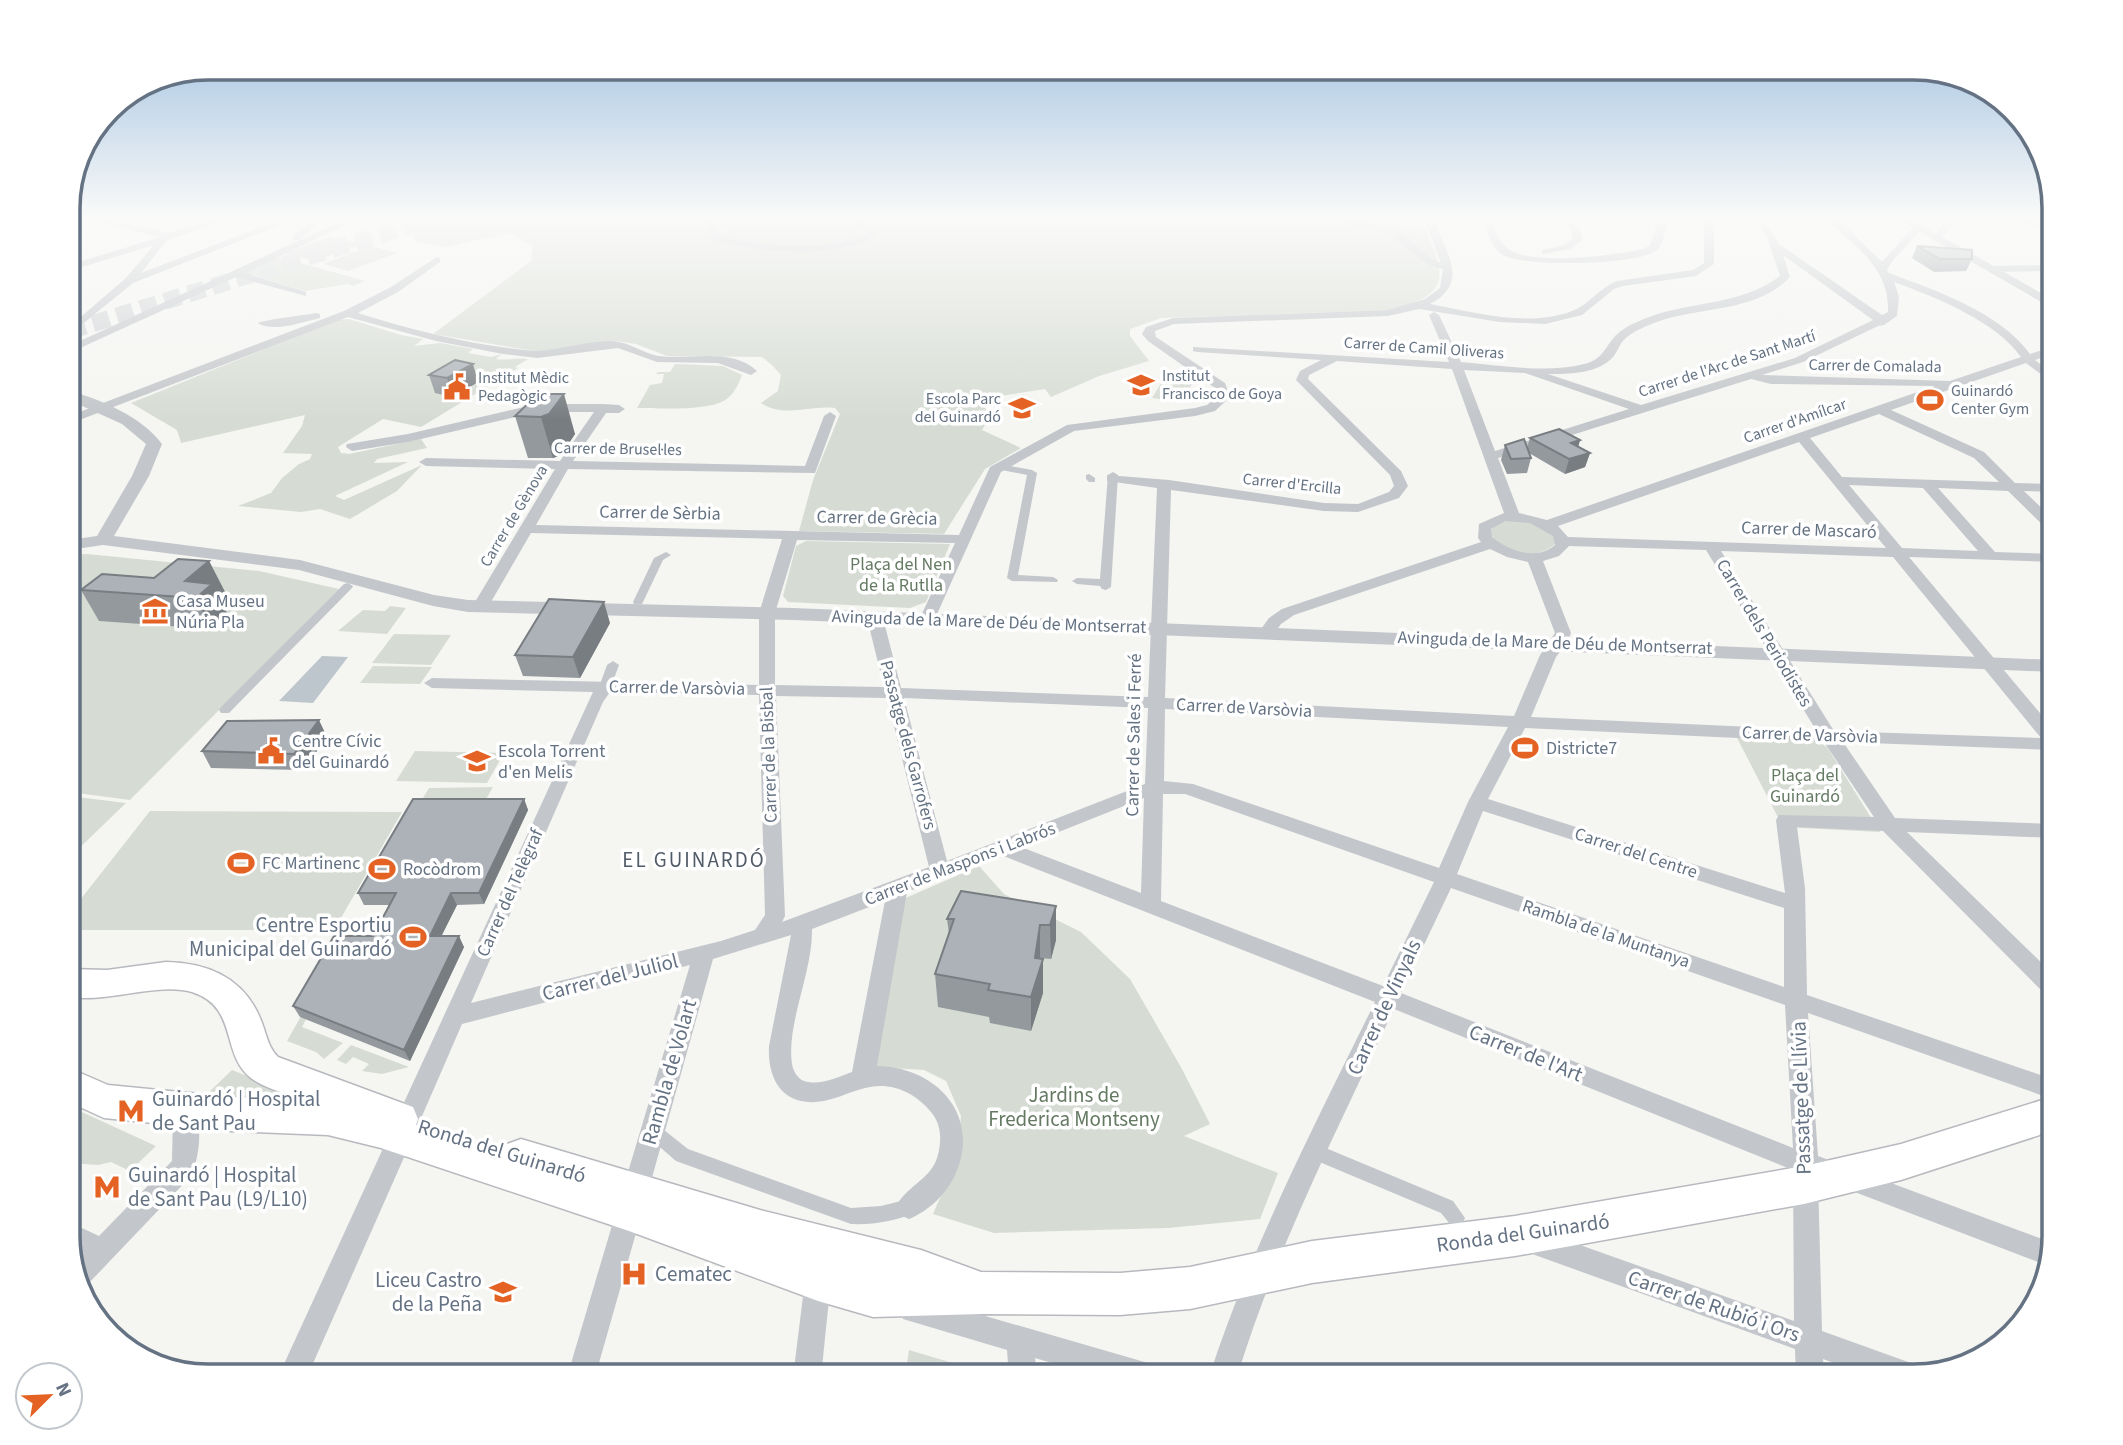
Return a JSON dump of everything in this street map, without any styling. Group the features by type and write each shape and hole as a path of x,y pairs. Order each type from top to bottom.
{"main road":[{"name":"Ronda del Guinardó","path":"81,984 180,976 203,981 221,990 233,1002 246,1024 253,1057 265,1068 404,1130 632,1202 920,1271 981,1293"},
{"name":"Ronda del Guinardó","path":"81,1090 104,1101 185,1110 328,1118 404,1130"},
{"name":"Ronda del Guinardó","path":"632,1202 818,1280 873,1296 981,1293 1142,1294 1190,1288 1312,1262 1516,1236 1805,1174 1846,1176 1901,1162 2042,1118"}],"street":[{"path":"81,322 124,285"},
{"path":"81,344 209,285"},
{"path":"273,285 302,294"},
{"path":"81,415 348,313 402,285"},
{"path":"1420,306 1446,285"},
{"path":"927,620 961,539 993,473 1000,467 1071,428 1195,412 1220,401 1225,393 1222,386 1148,334 1156,325 1173,321 1388,313 1420,306 1523,321 1545,321 1578,313 1610,287 1620,285"},
{"path":"1526,370 1570,369 1602,362 1610,355 1618,339 1651,319 1764,292 1773,285"},
{"path":"1833,285 1877,316 1880,323 1893,314 1894,296 1889,285"},
{"path":"1913,285 1997,326 2014,339 2028,359 2042,371"},
{"path":"2019,285 2042,298"},
{"path":"348,313 415,334 525,354 544,354 611,344 632,347 639,358 733,363 751,371"},
{"path":"263,323 284,323 333,315"},
{"path":"1434,315 1457,366 1513,517"},
{"name":"Carrer de l'Arc de Sant Martí","path":"1489,457 1753,376 1817,354 1880,323"},
{"name":"Carrer de Camil Oliveras","path":"1197,349 1526,370 1643,410"},
{"name":"Carrer d'Amílcar","path":"1547,525 2042,354"},
{"name":"Carrer d'Ercilla","path":"1113,477 1324,507 1358,508 1394,495 1401,486 1396,474 1302,380 1304,373 1335,358"},
{"name":"Carrer de Comalada","path":"1753,376 1771,380 1955,383"},
{"path":"81,391 100,403 102,408"},
{"path":"81,401 102,408 145,434 154,444 154,451 103,540"},
{"path":"352,447 408,439 537,408 619,409"},
{"name":"Carrer de Gènova","path":"480,607 564,465 603,408"},
{"path":"1881,410 1971,450 2042,516"},
{"name":"Carrer de Brusel·les","path":"426,462 810,470 830,416"},
{"path":"1803,438 2042,728"},
{"path":"1000,467 1032,474 1012,578 1053,580"},
{"path":"1077,581 1105,585 1113,477"},
{"path":"1838,481 2042,487"},
{"path":"1926,483 1990,555"},
{"name":"Carrer de Sales i Ferré","path":"1151,905 1162,491 1169,484"},
{"path":"1513,517 1547,525 1562,541 1558,551 1534,558 1508,553 1485,538 1484,527 1495,520 1513,517"},
{"name":"Carrer de Sèrbia","path":"527,529 791,536"},
{"name":"Carrer de Grècia","path":"791,536 961,539"},
{"name":"Carrer de la Bisbal","path":"763,935 773,922 775,909 767,613 791,536"},
{"name":"Avinguda de la Mare de Déu de Montserrat","path":"81,543 103,540 159,550 300,565 433,600 480,607 767,613 1559,643 2042,665"},
{"name":"Carrer de Mascaró","path":"1562,541 2042,557"},
{"path":"1267,632 1275,621 1288,612 1491,544"},
{"name":"Carrer dels Periodistes","path":"1711,546 1828,735 1889,824 2042,977"},
{"path":"638,603 659,558 666,555"},
{"path":"1534,558 1563,633 1559,643"},
{"path":"225,710 348,586"},
{"name":"Passatge dels Garrofers","path":"875,618 940,872"},
{"name":"Carrer de Vinyals","path":"1227,1364 1241,1320 1280,1225 1445,879 1477,803 1548,655 1559,643"},
{"name":"Carrer del Telègraf","path":"298,1364 613,665"},
{"name":"Carrer de Varsòvia","path":"432,683 895,693 1156,703 1734,733 2042,743"},
{"name":"Carrer de Maspons i Labrós","path":"763,935 802,924 897,889 1155,787"},
{"name":"Rambla de la Muntanya","path":"1155,787 1186,788 2042,1085"},
{"name":"Carrer del Centre","path":"1477,803 1795,904"},
{"name":"Passatge de Llívia","path":"1810,1364 1805,1174 1798,1000 1794,966 1795,904 1786,820 1889,824"},
{"path":"1889,824 2042,830"},
{"name":"Carrer de l'Art","path":"1003,848 1388,998 1774,1153 1805,1174"},
{"path":"863,1078 897,889"},
{"path":"650,1134 659,1135 682,1154 851,1216 868,1217 895,1213 909,1207 932,1188 949,1161 953,1133 950,1123 934,1098 908,1082 888,1077 863,1078 824,1092 798,1088 782,1074 779,1055 803,948 802,924"},
{"name":"Carrer del Juliol","path":"456,1016 704,953 763,935"},
{"name":"Rambla de Volart","path":"585,1364 704,953"},
{"path":"85,1268 182,1168 186,1157 185,1110"},
{"path":"1316,1152 1447,1207 1456,1218"},
{"path":"1846,1176 2041,1252"},
{"name":"Carrer de Rubió i Ors","path":"1516,1236 1576,1255 1877,1364"},
{"path":"81,1239 87,1242 96,1256"},
{"path":"808,1364 818,1280"},
{"path":"873,1296 1103,1364"},
{"path":"1020,1340 1022,1364"}],"green space":[{"path":"286,285 339,285 304,291"},
{"path":"498,285 1436,285 1424,298 1391,310 1161,318 1130,329 1130,336 1149,361 1099,376 1051,397 1045,389 982,399 989,418 982,430 1021,448 985,469 944,534 799,531 813,480 840,414 835,408 779,410 761,403 778,391 781,375 762,357 667,356 636,344 617,341 552,350 528,350 433,334"},
{"path":"349,319 423,339 414,346 440,343 473,349 468,353 491,357 502,354 496,359 528,359 515,367 518,368 421,427 383,419 338,447 341,453 349,454 421,439 427,448 377,459 374,463 408,462 335,496 344,500 422,465 397,491 350,519 320,509 301,512 238,506 271,493 282,478 310,459 312,454 283,453 302,426 305,415 181,443 177,430 131,403 336,320"},
{"path":"675,364 723,366 742,375 733,393 720,402 684,408 637,408 650,385 662,383 664,374 656,374 670,372"},
{"path":"1166,375 1195,379 1181,402 1152,398"},
{"path":"1503,521 1533,523 1554,536 1555,544 1529,554 1502,546 1490,533 1493,526"},
{"name":"Plaça del Nen de la Rutlla","path":"806,541 950,544 926,602 910,608 788,602 783,596 796,546"},
{"path":"81,554 259,571 339,589 130,800 81,794"},
{"path":"390,606 406,608 387,634 338,631 363,610 385,611"},
{"path":"394,634 451,635 431,665 372,663"},
{"path":"373,666 432,667 420,684 360,683"},
{"name":"Plaça del Guinardó","path":"1735,734 1809,737 1827,747 1880,832 1783,827"},
{"path":"415,751 504,753 487,783 396,781"},
{"path":"493,787 481,808 417,808 429,788"},
{"path":"81,797 126,803 81,846"},
{"name":"FC Martinenc","path":"150,811 402,812 334,930 81,930 81,899"},
{"name":"Jardins de Frederica Montseny","path":"979,866 1004,894 1081,932 1130,979 1210,1124 1184,1136 1278,1173 1260,1219 1168,1228 994,1233 933,1214 957,1159 961,1116 946,1081 924,1070 871,1067 901,900"},
{"path":"311,1009 302,1027 343,1043 324,1059 316,1052 287,1041 304,1011"},
{"path":"351,1045 409,1067 382,1074 362,1071 369,1064 353,1057 346,1064 337,1060"},
{"path":"232,1070 278,1088 267,1100 206,1095"},
{"path":"81,1112 156,1146 130,1171 111,1162 98,1165 81,1164"},
{"path":"909,1350 956,1364 907,1364"}],"shaded area":[{"path":"322,656 348,657 313,703 279,701"}],"building":[{"path":"455,360 473,364 447,378 429,375"},
{"path":"538,394 564,394 549,414 541,417 515,416"},
{"path":"1559,429 1580,440 1571,443 1590,453 1569,459 1530,438"},
{"path":"1524,439 1531,458 1511,459 1505,445"},
{"path":"178,559 209,561 185,581 212,584 196,598 81,590 102,574 154,578"},
{"path":"549,599 604,602 573,657 515,655"},
{"path":"319,720 294,754 202,751 227,721"},
{"name":"Centre Esportiu Municipal del Guinardó","path":"413,799 524,799 479,893 451,893 430,936 459,936 404,1050 293,1006 334,936 373,936 396,893 358,893"},
{"path":"961,891 1056,906 1050,925 1040,925 1035,958 1043,959 1031,997 988,990 990,984 935,974 954,919 947,919"}],"tunnel":[{"path":"81,327 216,285"}],"place":[{"name":"Institut Francisco de Goya","path":"1141,385"},
{"name":"Institut Mèdic Pedagògic","path":"457,387"},
{"name":"Guinardó Center Gym","path":"1930,400"},
{"name":"Escola Parc del Guinardó","path":"1022,408"},
{"name":"Casa Museu Núria Pla","path":"155,611"},
{"name":"Districte7","path":"1525,748"},
{"name":"Centre Cívic del Guinardó","path":"271,751"},
{"name":"Escola Torrent d'en Melis","path":"477,761"},
{"name":"FC Martinenc","path":"241,863"},
{"name":"Rocòdrom","path":"382,869"},
{"name":"Centre Esportiu Municipal del Guinardó","path":"413,937"},
{"name":"Guinardó | Hospital de Sant Pau","path":"131,1111"},
{"name":"Guinardó | Hospital de Sant Pau (L9/L10)","path":"107,1187"},
{"name":"Cematec","path":"634,1274"},
{"name":"Liceu Castro de la Peña","path":"503,1292"}],"district":[{"name":"EL GUINARDÓ","path":"694,860"}]}
